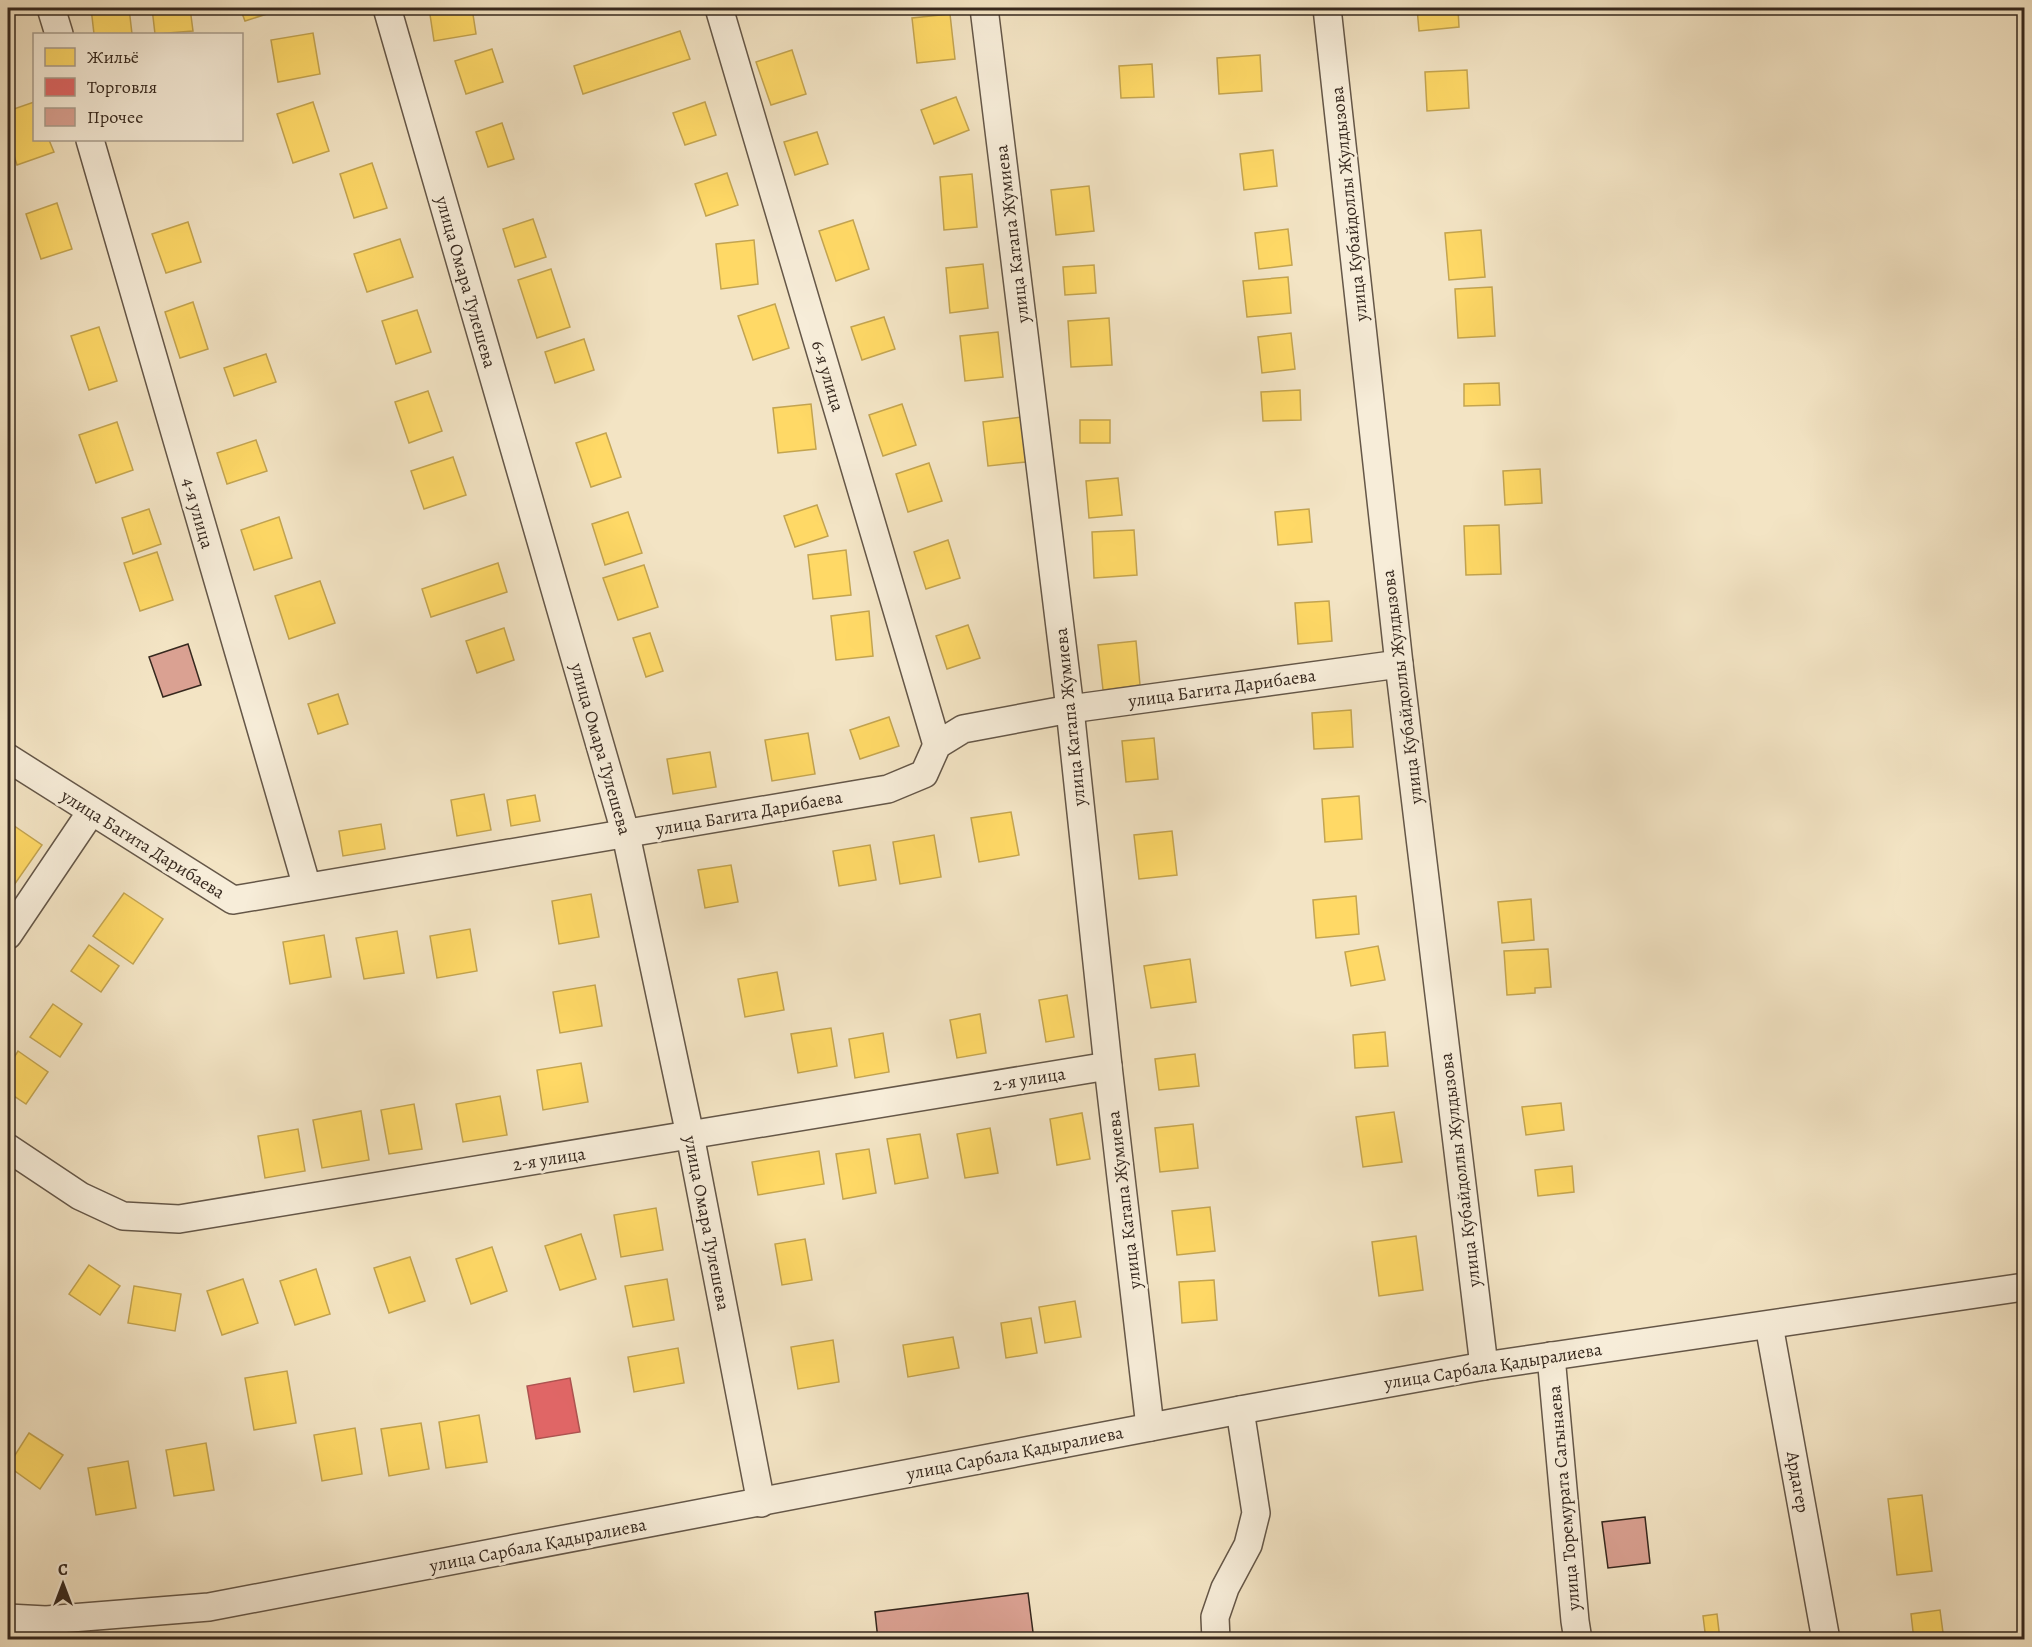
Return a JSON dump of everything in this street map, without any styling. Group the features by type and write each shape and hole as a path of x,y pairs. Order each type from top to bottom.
{"street":[{"path":"51,8 59,33"},
{"name":"улица Омара Тулешева","path":"387,8 626,835 690,1135 761,1503"},
{"name":"6-я улица","path":"719,8 937,745"},
{"name":"улица Катапа Жумиева","path":"984,8 1070,709 1150,1427"},
{"name":"улица Кубайдоллы Жулдызова","path":"1327,8 1399,664 1484,1366"},
{"name":"4-я улица","path":"90,141 307,887"},
{"name":"улица Багита Дарибаева","path":"8,758 233,900 888,789 924,774 937,745 963,729 1070,709 1399,664"},
{"path":"8,935 91,812"},
{"name":"2-я улица","path":"8,1148 80,1196 123,1216 179,1220 1108,1066"},
{"name":"улица Сарбала Қадыралиева","path":"8,1618 46,1620 209,1607 1239,1410 1484,1366 2025,1287"},
{"name":"Ардагер","path":"1769,1325 1826,1640"},
{"name":"улица Торемурата Сагынаева","path":"1551,1356 1578,1640"},
{"path":"1216,1640 1215,1617 1224,1588 1248,1545 1256,1513 1239,1410"}],"building: Жильё":[{"path":"91,8 129,8 132,33 94,33"},
{"path":"152,8 190,8 193,31 155,33"},
{"path":"240,8 271,8 273,12 245,21"},
{"path":"429,8 472,8 476,34 434,41"},
{"path":"1417,8 1458,8 1459,27 1419,31"},
{"path":"950,14 955,59 917,63 912,18"},
{"path":"680,31 690,59 583,94 574,66"},
{"path":"313,33 320,74 278,82 271,40"},
{"path":"492,49 503,82 466,94 455,61"},
{"path":"792,50 806,94 771,105 756,62"},
{"path":"1260,55 1262,91 1219,94 1217,58"},
{"path":"1152,64 1154,97 1121,98 1119,66"},
{"path":"1467,70 1469,108 1427,111 1425,72"},
{"path":"956,97 969,130 934,144 921,110"},
{"path":"33,102 33,141 49,141 54,152 17,165 8,137 8,111"},
{"path":"313,102 329,151 293,163 277,114"},
{"path":"705,102 716,135 685,145 673,113"},
{"path":"502,123 514,159 488,167 476,132"},
{"path":"817,132 828,164 795,175 784,142"},
{"path":"1273,150 1277,186 1244,190 1240,154"},
{"path":"372,163 387,208 354,218 340,174"},
{"path":"727,173 738,205 706,216 695,184"},
{"path":"972,174 977,227 944,230 940,177"},
{"path":"1089,186 1094,231 1056,235 1051,190"},
{"path":"57,203 72,249 41,259 26,214"},
{"path":"533,219 546,257 515,267 503,229"},
{"path":"853,220 869,269 836,281 819,231"},
{"path":"188,222 201,262 166,273 152,234"},
{"path":"1288,229 1292,265 1259,269 1255,233"},
{"path":"1481,230 1485,277 1449,280 1445,233"},
{"path":"400,239 413,277 367,292 354,254"},
{"path":"754,240 758,284 721,289 716,244"},
{"path":"983,264 988,308 950,313 946,268"},
{"path":"1094,265 1096,293 1065,295 1063,267"},
{"path":"551,269 570,327 537,338 518,280"},
{"path":"1288,277 1291,313 1247,317 1243,281"},
{"path":"1492,287 1495,336 1458,338 1455,289"},
{"path":"193,302 208,349 180,358 165,312"},
{"path":"775,304 789,348 753,360 738,316"},
{"path":"417,310 431,352 396,364 382,321"},
{"path":"884,317 895,349 862,360 851,327"},
{"path":"1109,318 1112,365 1071,367 1068,321"},
{"path":"99,327 117,381 89,390 71,336"},
{"path":"998,332 1003,377 965,381 960,336"},
{"path":"1291,333 1295,369 1262,373 1258,337"},
{"path":"584,339 594,370 555,383 545,352"},
{"path":"266,354 276,382 234,396 224,368"},
{"path":"1499,383 1500,405 1464,406 1464,384"},
{"path":"1300,390 1301,420 1263,421 1261,392"},
{"path":"428,391 442,431 409,443 395,402"},
{"path":"811,404 816,449 778,453 773,408"},
{"path":"902,404 916,445 883,456 869,415"},
{"path":"1021,417 1026,462 988,466 983,422"},
{"path":"1080,420 1110,420 1110,443 1080,443"},
{"path":"117,422 133,470 96,483 79,435"},
{"path":"606,433 621,477 591,487 576,443"},
{"path":"256,440 267,471 227,484 217,453"},
{"path":"453,457 466,495 424,509 411,471"},
{"path":"929,463 942,501 908,512 896,474"},
{"path":"1540,469 1542,503 1505,505 1503,471"},
{"path":"1118,478 1122,515 1089,518 1086,481"},
{"path":"817,505 828,536 795,547 784,516"},
{"path":"149,509 161,544 133,554 122,518"},
{"path":"1309,509 1312,542 1278,545 1275,512"},
{"path":"628,512 642,553 605,565 592,524"},
{"path":"279,517 292,558 254,570 241,530"},
{"path":"1499,525 1501,574 1466,575 1464,526"},
{"path":"1134,530 1137,575 1094,578 1092,532"},
{"path":"948,540 960,578 926,589 914,552"},
{"path":"846,550 851,595 813,599 808,555"},
{"path":"157,552 173,600 140,611 124,563"},
{"path":"498,563 507,592 431,617 422,589"},
{"path":"644,565 658,607 618,620 603,578"},
{"path":"320,581 335,623 289,639 275,596"},
{"path":"1329,601 1332,641 1298,644 1295,603"},
{"path":"869,611 873,656 836,660 831,616"},
{"path":"968,625 980,658 947,669 936,636"},
{"path":"504,628 514,660 477,673 466,641"},
{"path":"650,633 663,671 646,677 633,638"},
{"path":"1136,641 1140,685 1103,690 1098,645"},
{"path":"338,694 348,724 318,734 308,704"},
{"path":"1351,710 1353,747 1314,749 1312,713"},
{"path":"889,717 899,746 860,759 850,730"},
{"path":"808,733 815,774 772,781 765,740"},
{"path":"1154,738 1158,779 1126,782 1122,741"},
{"path":"710,752 716,787 673,794 667,759"},
{"path":"484,794 491,830 457,836 451,800"},
{"path":"535,795 540,821 511,826 507,800"},
{"path":"1359,796 1362,839 1325,842 1322,799"},
{"path":"1011,812 1019,855 979,862 971,818"},
{"path":"10,823 42,845 12,888 8,885 8,827"},
{"path":"381,824 385,849 343,856 339,831"},
{"path":"1172,831 1177,875 1139,879 1134,835"},
{"path":"934,835 941,877 900,884 893,842"},
{"path":"870,845 876,880 839,886 833,851"},
{"path":"731,865 738,902 705,908 698,870"},
{"path":"124,893 163,919 133,964 93,936"},
{"path":"591,894 599,937 559,944 552,901"},
{"path":"1356,896 1359,934 1316,938 1313,900"},
{"path":"1531,899 1534,940 1502,943 1498,902"},
{"path":"470,929 477,971 437,978 430,936"},
{"path":"397,931 404,973 364,979 356,938"},
{"path":"324,935 331,977 290,984 283,942"},
{"path":"89,945 119,966 101,992 71,971"},
{"path":"1378,946 1385,980 1351,986 1345,952"},
{"path":"1548,949 1551,987 1535,988 1535,993 1507,995 1504,951"},
{"path":"1190,959 1196,1002 1151,1008 1144,966"},
{"path":"777,972 784,1010 745,1017 738,979"},
{"path":"595,985 602,1026 560,1033 553,992"},
{"path":"1067,995 1074,1037 1046,1042 1039,1000"},
{"path":"53,1004 82,1024 60,1057 30,1037"},
{"path":"980,1014 986,1053 957,1058 950,1020"},
{"path":"831,1028 837,1066 798,1073 791,1034"},
{"path":"1385,1032 1388,1066 1355,1068 1353,1035"},
{"path":"883,1033 889,1072 855,1078 849,1039"},
{"path":"18,1051 48,1072 26,1104 8,1092 8,1067"},
{"path":"1195,1054 1199,1086 1159,1090 1155,1059"},
{"path":"581,1063 588,1102 543,1110 537,1070"},
{"path":"500,1096 507,1135 463,1142 456,1104"},
{"path":"1561,1103 1564,1130 1526,1135 1522,1107"},
{"path":"414,1104 422,1149 389,1154 381,1110"},
{"path":"361,1111 369,1160 322,1168 313,1120"},
{"path":"1394,1112 1402,1162 1363,1167 1356,1117"},
{"path":"1082,1113 1090,1159 1057,1165 1050,1119"},
{"path":"1193,1124 1198,1168 1160,1172 1155,1128"},
{"path":"990,1128 998,1173 965,1178 957,1134"},
{"path":"298,1129 305,1171 265,1178 258,1136"},
{"path":"920,1134 928,1178 895,1184 887,1139"},
{"path":"869,1149 876,1193 843,1199 836,1154"},
{"path":"819,1151 824,1184 758,1195 752,1162"},
{"path":"1572,1166 1574,1192 1538,1196 1535,1170"},
{"path":"1210,1207 1215,1251 1177,1255 1172,1211"},
{"path":"656,1208 663,1250 621,1257 614,1215"},
{"path":"581,1234 596,1279 560,1290 545,1246"},
{"path":"1416,1236 1423,1290 1379,1296 1372,1242"},
{"path":"805,1239 812,1280 782,1285 775,1244"},
{"path":"492,1247 507,1291 471,1304 456,1259"},
{"path":"410,1257 425,1301 389,1313 374,1268"},
{"path":"89,1265 120,1286 100,1315 69,1294"},
{"path":"316,1269 330,1314 295,1325 280,1281"},
{"path":"243,1279 258,1323 222,1335 207,1291"},
{"path":"667,1279 674,1320 633,1327 625,1286"},
{"path":"1214,1280 1217,1320 1182,1323 1179,1282"},
{"path":"134,1286 181,1294 175,1331 128,1323"},
{"path":"1075,1301 1081,1337 1045,1343 1039,1307"},
{"path":"1031,1318 1037,1353 1006,1358 1001,1323"},
{"path":"953,1337 959,1368 908,1377 903,1345"},
{"path":"833,1340 839,1382 798,1389 791,1347"},
{"path":"678,1348 684,1383 634,1392 628,1357"},
{"path":"287,1371 296,1423 254,1430 245,1378"},
{"path":"479,1415 487,1462 446,1468 439,1422"},
{"path":"421,1423 429,1469 389,1476 381,1429"},
{"path":"355,1428 362,1474 322,1481 314,1435"},
{"path":"29,1433 63,1455 40,1489 8,1466"},
{"path":"206,1443 214,1490 174,1496 166,1450"},
{"path":"128,1461 136,1508 96,1515 88,1468"},
{"path":"1922,1495 1932,1571 1897,1575 1888,1499"},
{"path":"1940,1610 1944,1640 1914,1640 1911,1614"},
{"path":"1717,1614 1720,1640 1706,1640 1703,1616"}],"building: Торговля":[{"path":"570,1378 580,1432 536,1439 527,1386"}],"building: Прочее":[{"path":"188,644 201,685 163,697 149,657"},
{"path":"1645,1517 1650,1563 1608,1568 1602,1522"},
{"path":"1028,1593 1034,1640 878,1640 875,1612"}]}
